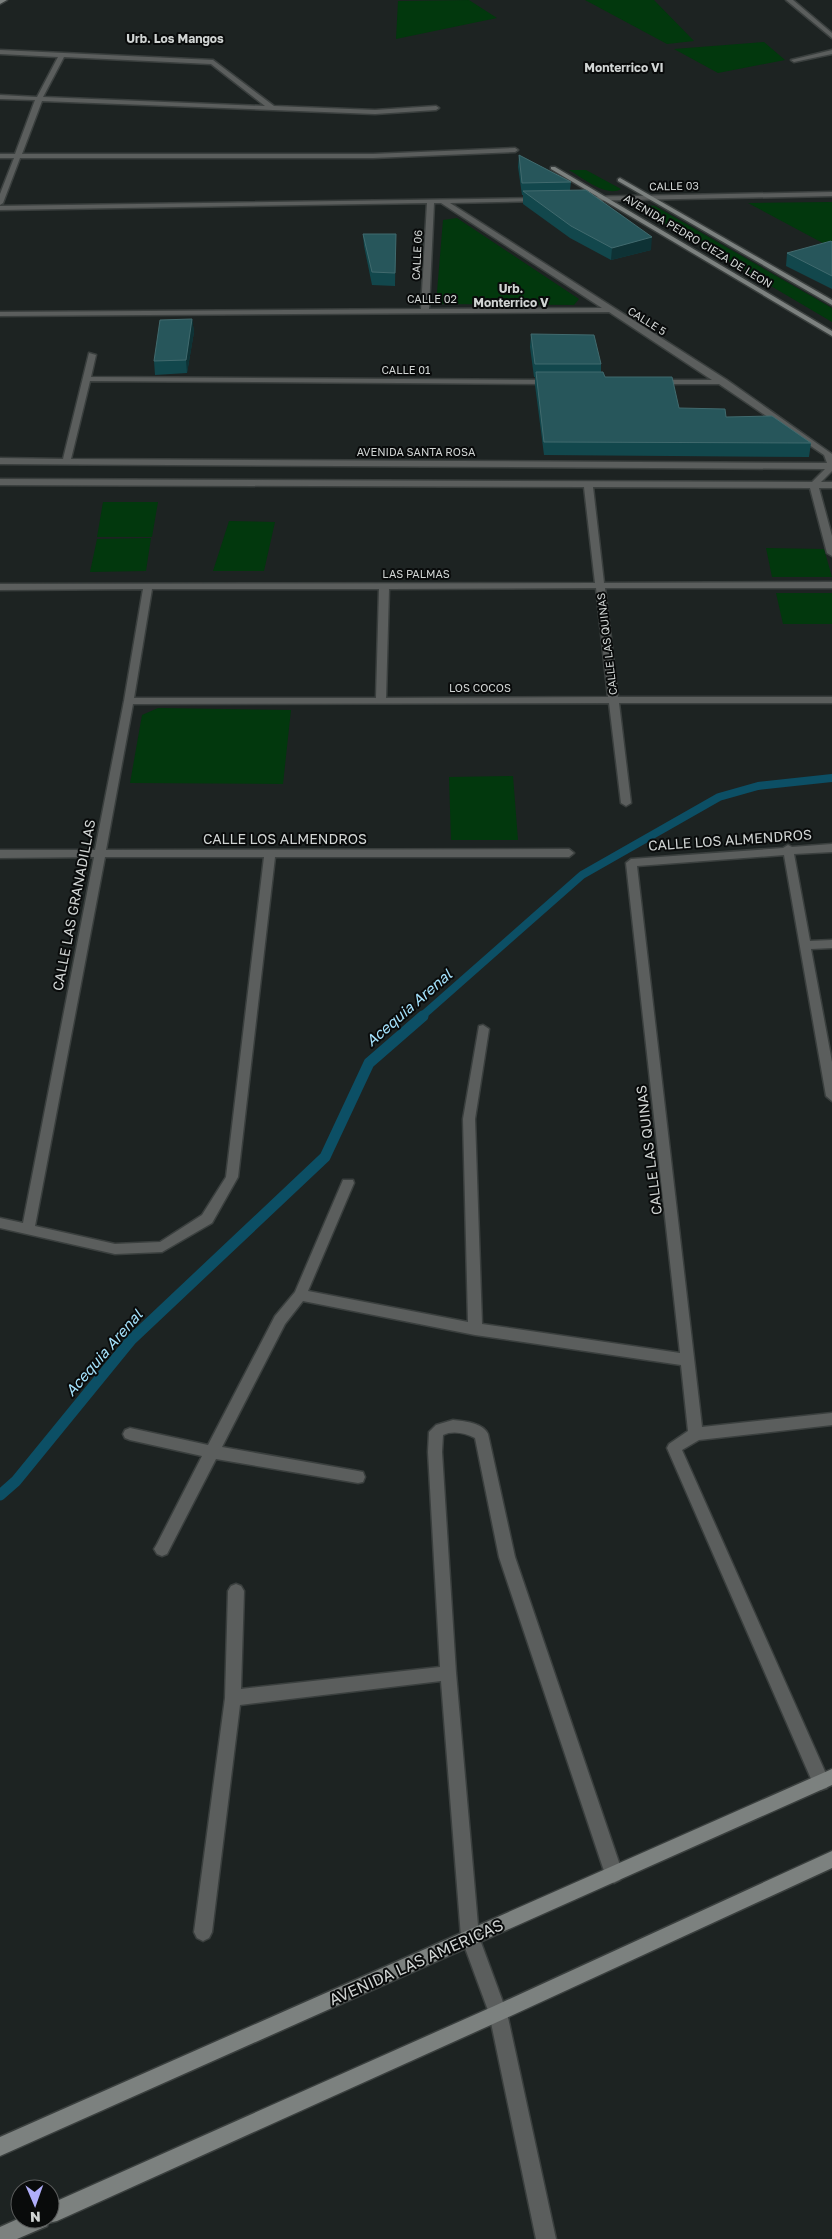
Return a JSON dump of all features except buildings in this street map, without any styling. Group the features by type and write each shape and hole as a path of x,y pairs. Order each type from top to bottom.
{"street":[{"path":"0,2 4,0"},
{"path":"789,0 832,36"},
{"path":"0,52 213,62 271,107"},
{"path":"794,60 832,52"},
{"path":"0,202 40,98 62,55"},
{"path":"0,97 375,112 436,108"},
{"path":"0,156 373,156 515,150"},
{"name":"AVENIDA PEDRO CIEZA DE LEON","path":"553,168 832,334"},
{"name":"AVENIDA PEDRO CIEZA DE LEON","path":"620,180 832,303"},
{"name":"CALLE 03","path":"576,199 832,194"},
{"path":"0,208 547,199"},
{"name":"CALLE 5","path":"443,200 608,310 724,382 828,454 832,466"},
{"name":"CALLE 06","path":"424,310 431,201"},
{"name":"CALLE 02","path":"0,314 346,310 608,310"},
{"path":"66,462 92,355"},
{"name":"CALLE 01","path":"87,379 559,382"},
{"path":"646,382 724,382"},
{"name":"AVENIDA SANTA ROSA","path":"0,461 832,466"},
{"path":"814,485 832,466"},
{"path":"0,482 832,485"},
{"name":"CALLE LAS QUINAS","path":"588,484 626,803"},
{"path":"814,485 832,553"},
{"name":"LAS PALMAS","path":"0,586 832,585"},
{"name":"CALLE LAS GRANADILLAS","path":"28,1229 98,854 129,701 148,586"},
{"path":"381,700 384,586"},
{"name":"LOS COCOS","path":"129,701 832,700"},
{"name":"CALLE LOS ALMENDROS","path":"631,862 832,848"},
{"path":"788,850 805,945 827,1044 832,1096"},
{"name":"CALLE LOS ALMENDROS","path":"0,854 569,853"},
{"path":"0,1223 115,1249 162,1247 207,1219 232,1177 270,854"},
{"name":"CALLE LAS QUINAS","path":"631,862 696,1434"},
{"path":"805,945 832,944"},
{"path":"475,1329 469,1119 482,1028"},
{"path":"162,1549 280,1320 300,1295 348,1183"},
{"path":"300,1295 475,1329 688,1360"},
{"path":"827,1780 674,1448 696,1434 832,1420"},
{"path":"546,2239 498,2013 470,1937 448,1673 435,1452 436,1432 442,1428 468,1427 481,1434 507,1557 614,1874"},
{"path":"130,1434 212,1452 358,1477"},
{"path":"203,1932 233,1698 236,1591"},
{"path":"233,1698 448,1673"},
{"name":"AVENIDA LAS AMERICAS","path":"0,2147 827,1780"},
{"path":"60,2210 498,2013 832,1859"},
{"path":"0,2237 18,2229"}],"green space":[{"path":"469,0 497,18 396,39 398,1"},
{"path":"585,0 654,0 694,41 667,44"},
{"path":"764,42 785,60 718,73 674,49"},
{"path":"569,170 586,170 621,189 609,191 602,189"},
{"path":"832,202 832,248 748,203"},
{"path":"644,205 655,206 832,308 832,322 642,210"},
{"path":"457,218 579,299 574,305 436,304 443,220"},
{"path":"103,502 158,502 152,537 97,537"},
{"path":"229,521 275,522 264,571 213,571"},
{"path":"151,538 146,571 90,572 97,539"},
{"path":"766,548 824,549 832,577 772,577"},
{"path":"776,593 832,593 832,624 783,624"},
{"path":"158,708 291,710 283,784 130,783 142,715"},
{"path":"513,776 518,840 451,840 449,777"}],"waterway":[{"name":"Acequia Arenal","path":"421,1017 582,875 719,797 758,786 832,778"},
{"name":"Acequia Arenal","path":"0,1495 16,1481 131,1340 325,1157 369,1063 423,1016"}],"district":[{"name":"Urb. Los Mangos","path":"175,39"},
{"name":"Monterrico VI","path":"624,68"},
{"name":"Urb. Monterrico V","path":"511,296"}]}
